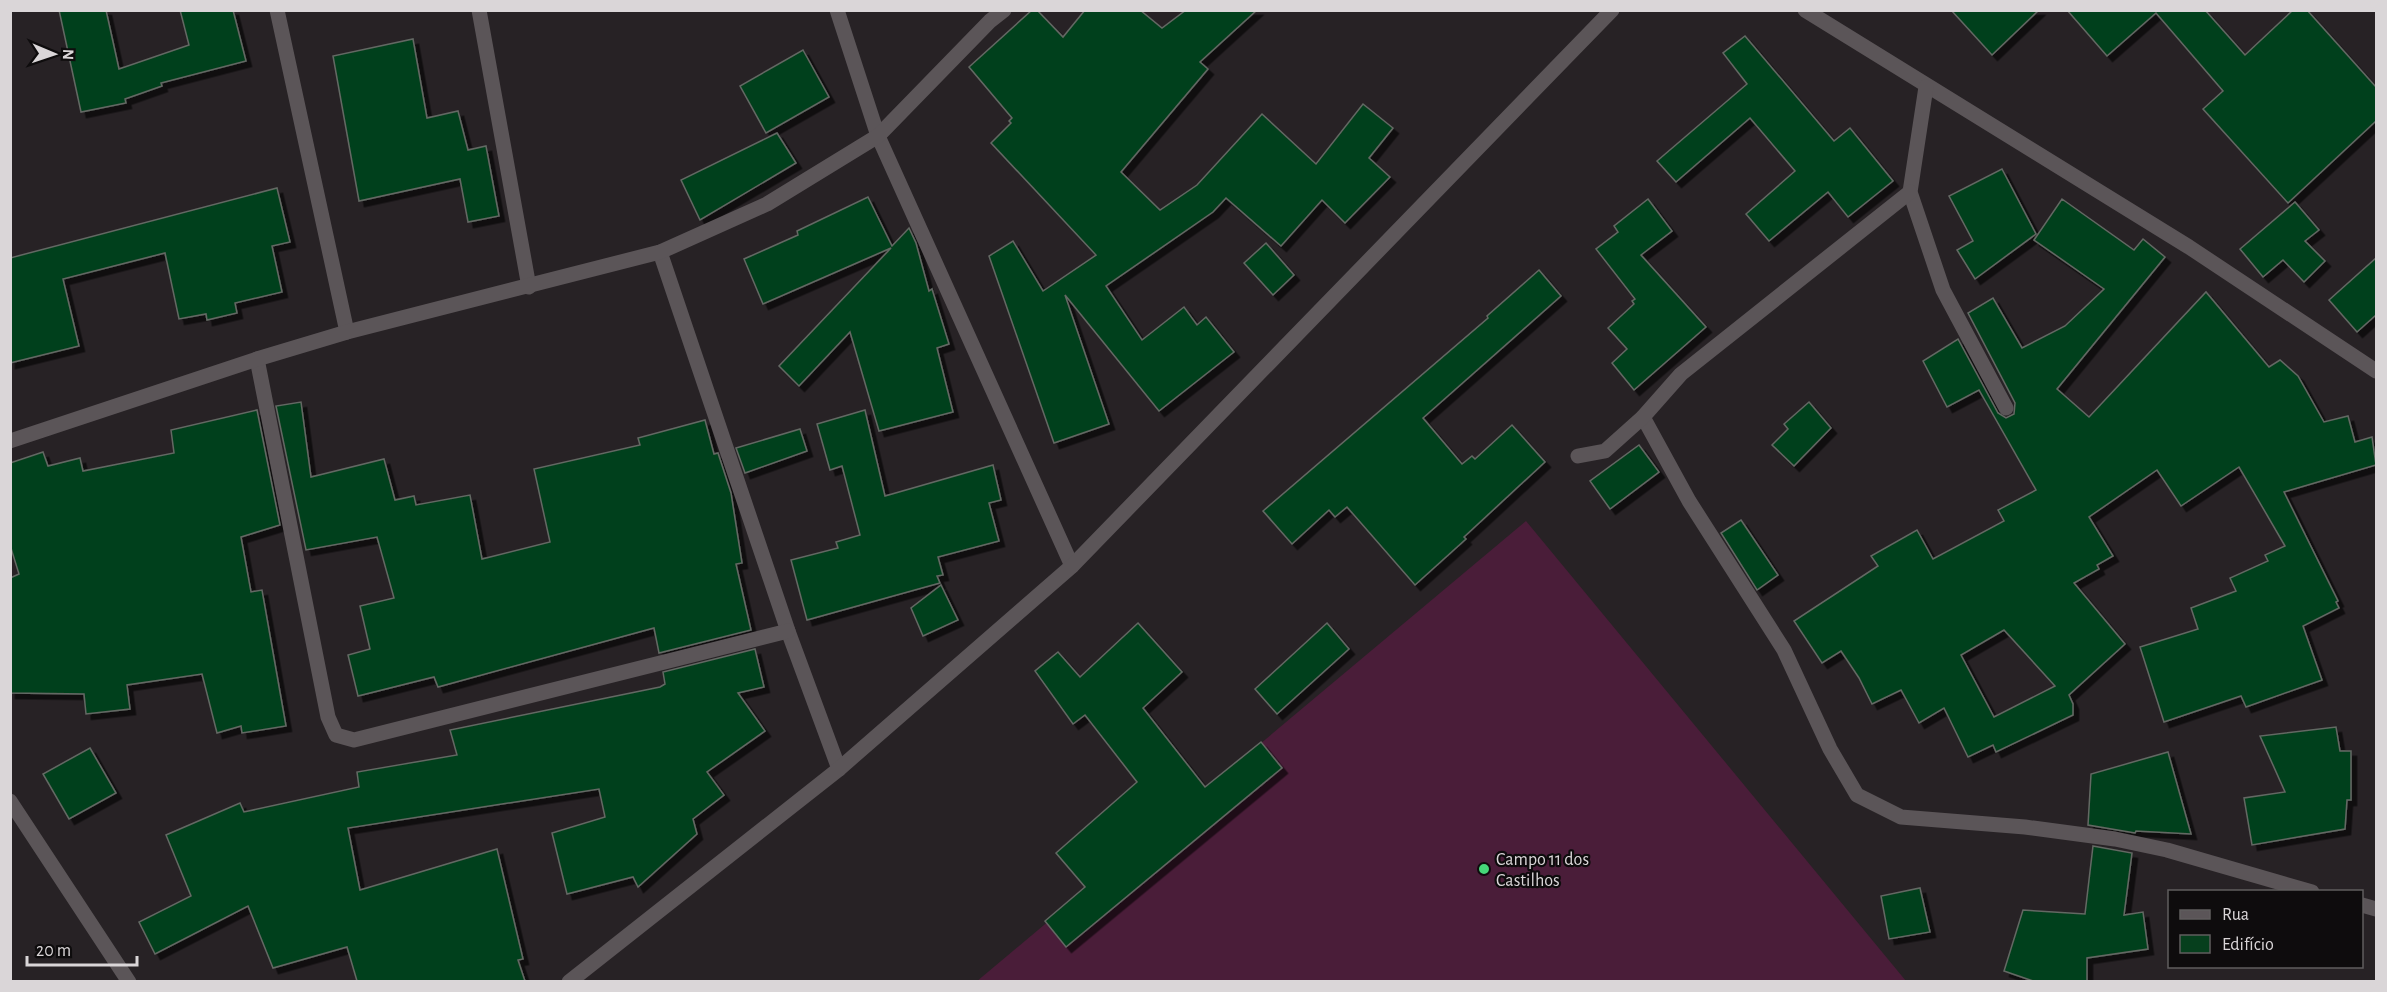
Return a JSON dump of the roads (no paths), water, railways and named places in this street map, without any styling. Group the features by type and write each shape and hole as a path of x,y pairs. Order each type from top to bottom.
{"street":[{"path":"277,10 347,332"},
{"path":"479,10 529,287"},
{"path":"837,10 878,136 1072,566"},
{"path":"10,441 257,359 347,332 660,252 768,204 878,136 989,16 1004,10"},
{"path":"568,981 839,769 1072,566 1612,10"},
{"path":"1804,10 2189,247 2376,371"},
{"path":"1926,87 1910,192 1943,290 2006,408"},
{"path":"1578,456 1605,451 1643,417 1681,374 1910,192"},
{"path":"660,252 788,632 839,769"},
{"path":"257,359 328,717 336,735 354,740 788,632"},
{"path":"1643,417 1689,501 1784,650 1830,749 1857,795 1901,817 2025,827 2115,839 2167,850 2308,890"},
{"path":"10,801 129,981"}],"place":[{"name":"Campo 11 dos Castilhos","path":"1484,869"}]}
